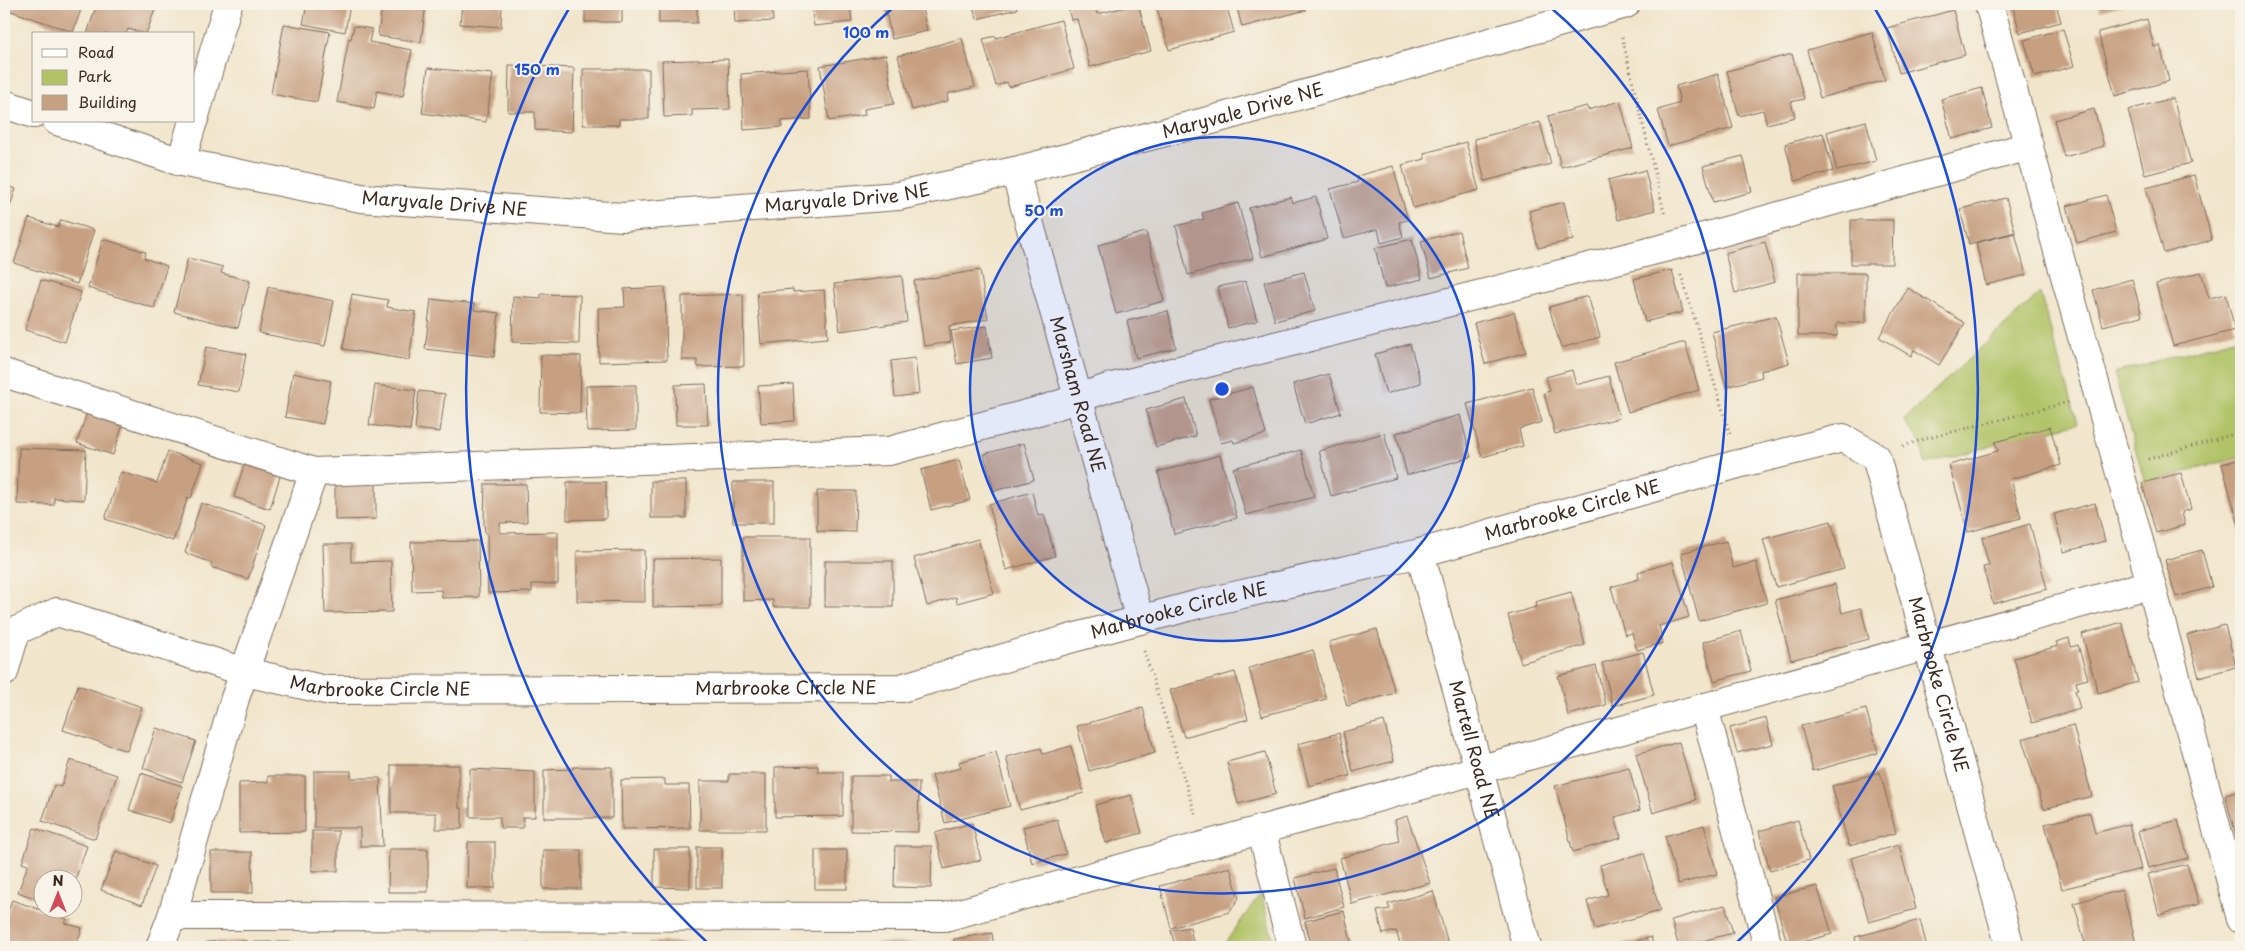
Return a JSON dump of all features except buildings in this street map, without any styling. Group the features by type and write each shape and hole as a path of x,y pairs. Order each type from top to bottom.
{"street":[{"path":"195,113 228,4"},
{"name":"Maryvale Drive NE","path":"60,122 181,162 361,198 623,217 898,196 1015,171 1212,120 1626,4"},
{"path":"1989,4 2151,584 2241,919"},
{"path":"4,104 32,113"},
{"path":"181,162 192,122"},
{"path":"4,373 314,472 889,451 1049,408 1117,386 1672,246 2029,146"},
{"name":"Marsham Road NE","path":"1015,171 1140,620"},
{"name":"Marbrooke Circle NE","path":"4,672 16,631 57,612 245,672 326,690 900,688 1140,620 1420,553 1738,464 1842,438 1876,457 1929,645 2010,947"},
{"path":"160,947 172,916 245,672 314,472"},
{"name":"Martell Road NE","path":"1420,553 1527,947"},
{"path":"172,916 945,917 2151,584"},
{"path":"1704,707 1768,947"},
{"path":"1261,829 1292,947"}],"path":[{"path":"1876,457 1921,440 2098,395"},
{"path":"2119,468 2241,432"},
{"path":"1140,620 1144,651 1205,844"}],"green space":[{"path":"2040,293 2078,423 1925,464 1921,443 1903,420"},
{"path":"2241,337 2241,457 2145,483 2114,373"},
{"path":"1261,893 1275,947 1222,947"}]}
